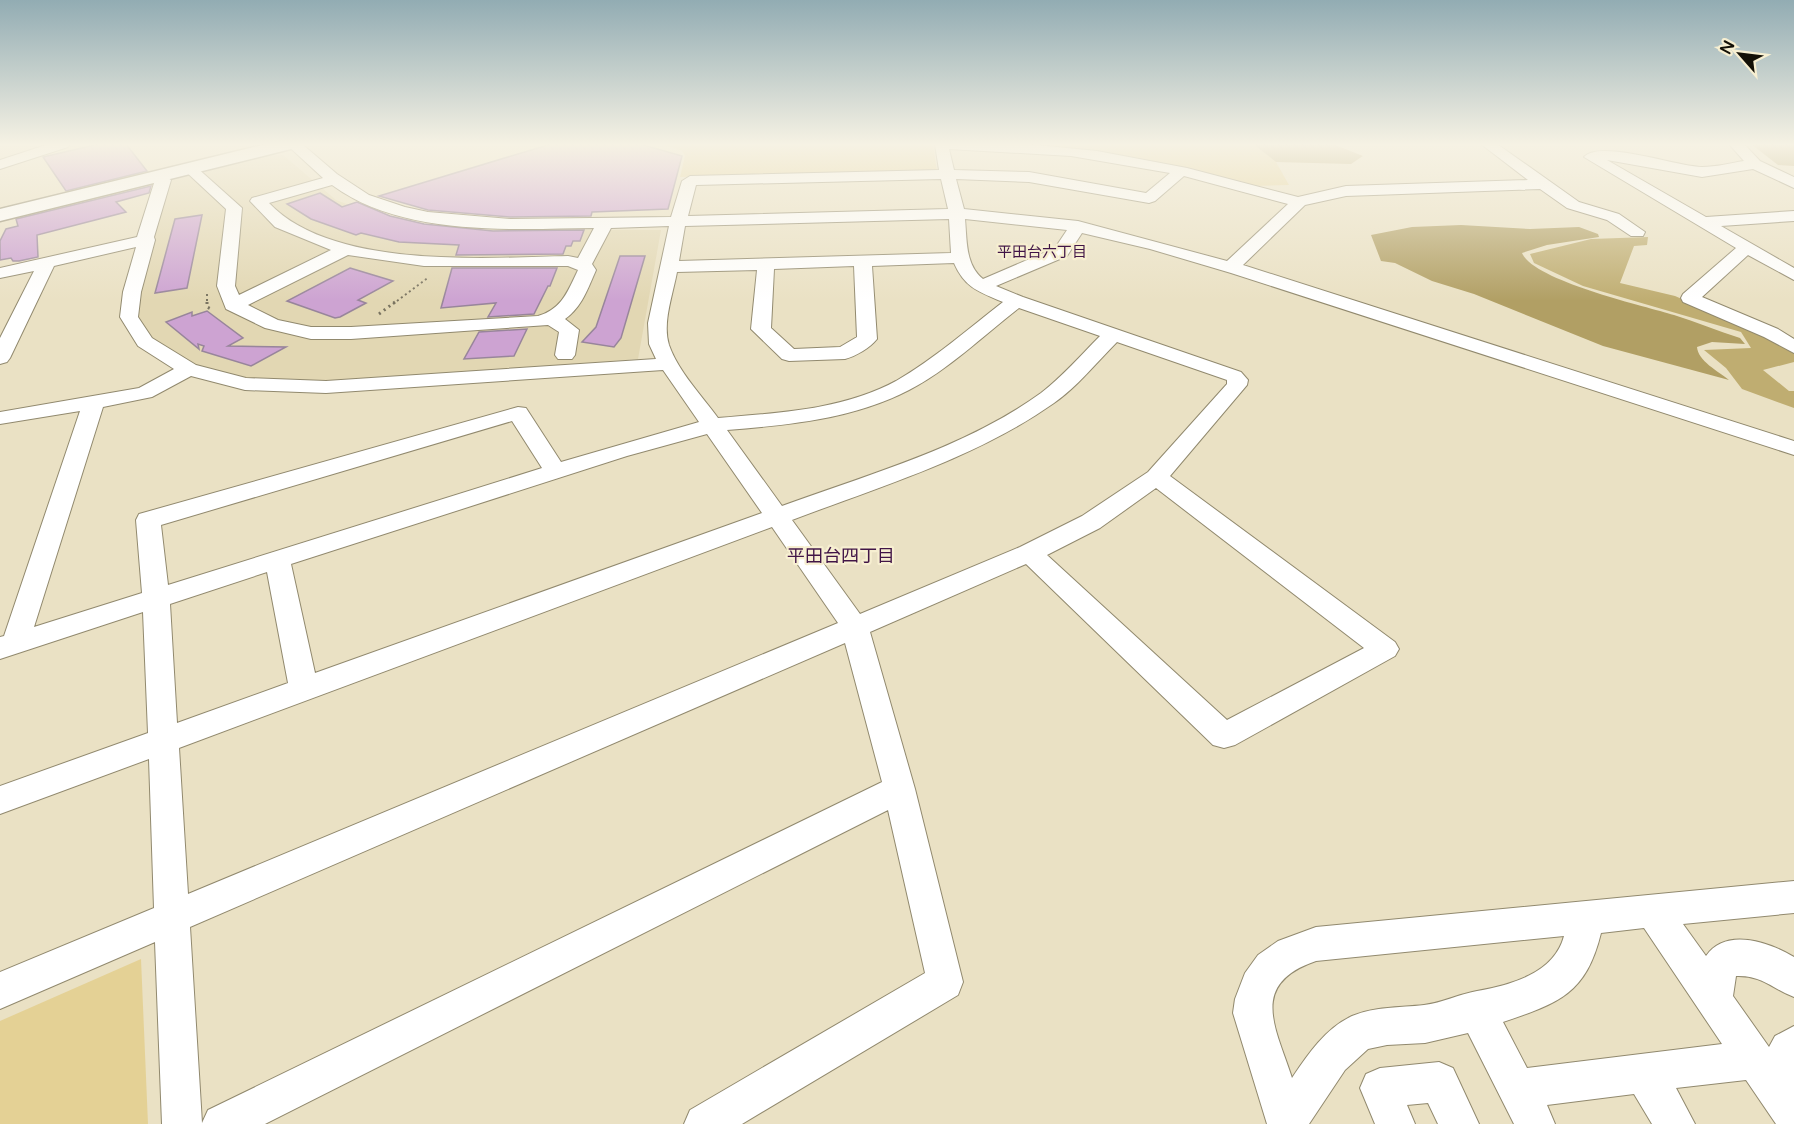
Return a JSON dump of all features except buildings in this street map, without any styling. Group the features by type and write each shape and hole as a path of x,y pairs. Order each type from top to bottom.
{"main road":[{"path":"0,208 47,196"},
{"path":"0,215 77,196"}],"street":[{"path":"145,238 158,196"},
{"path":"221,196 234,208"},
{"path":"234,208 274,196"},
{"path":"361,196 377,204 414,214 459,222 510,224 678,222 957,214 1038,219 1078,226 1136,240 1407,322 1794,448"},
{"path":"685,196 668,267 658,323 659,344 669,364 855,627 899,789 945,982 704,1124"},
{"path":"0,991 1029,554 1091,522 1156,477 1237,386 1238,380 1234,376 1016,301 981,286 969,277 960,258 957,214 952,196"},
{"path":"1278,196 1299,202"},
{"path":"1230,268 1299,202 1316,196"},
{"path":"1562,196 1573,205 1613,217 1637,232"},
{"path":"1658,196 1794,275"},
{"path":"234,208 226,286 233,305 272,324 311,333 351,333 532,323 551,319 568,309 587,270 583,264 568,261 440,263 383,257 346,249 283,225 258,201"},
{"path":"1702,222 1794,216"},
{"path":"583,264 604,223"},
{"path":"981,286 1061,252 1078,226"},
{"path":"0,273 147,240 132,292 129,316 145,342 189,369 245,384 326,387 669,364"},
{"path":"233,305 346,249"},
{"path":"1794,253 1754,252 1690,298 1771,333 1794,347"},
{"path":"668,267 960,258"},
{"path":"766,264 761,329 789,355 845,353 867,339 863,261"},
{"path":"0,358 47,262"},
{"path":"7,646 555,471 713,425 791,418 838,409 869,399 902,386 931,367 1016,301"},
{"path":"551,319 569,330 565,355"},
{"path":"0,800 778,518 916,465 991,433 1049,397 1113,334"},
{"path":"0,418 145,393 189,369"},
{"path":"7,646 94,402"},
{"path":"182,1124 170,919 156,598 148,520 518,413 555,471"},
{"path":"1029,554 1224,736 1385,649 1156,477"},
{"path":"278,561 304,689"},
{"path":"222,1124 899,789"},
{"path":"1287,1124 1252,1013 1254,997 1271,965 1291,952 1316,944 1794,897"},
{"path":"1653,911 1790,1111"},
{"path":"1287,1124 1305,1091 1341,1047 1365,1030 1427,1023 1477,1010 1532,993 1560,978 1580,948 1586,918"},
{"path":"1714,1000 1719,968 1725,959 1757,958 1773,964 1794,979"},
{"path":"1477,1010 1535,1124"},
{"path":"1790,1111 1783,1059 1788,1048 1794,1045"},
{"path":"1517,1089 1755,1059"},
{"path":"1644,1073 1675,1124"},
{"path":"1395,1124 1380,1088 1439,1082 1459,1124"}],"path":[{"path":"419,276 437,276"},
{"path":"382,318 371,319 431,276"}],"shaded area":[{"path":"164,196 332,196 394,222 452,230 661,230 638,359 323,383 245,379 191,366 150,339 136,315"},
{"path":"1461,225 1530,229 1579,227 1598,234 1599,237 1547,245 1522,253 1531,263 1568,283 1674,315 1740,338 1745,344 1712,342 1697,347 1701,357 1729,380 1603,346 1474,294 1432,281 1395,263 1381,261 1371,235 1412,227"},
{"path":"1648,237 1647,245 1634,246 1620,283 1675,296 1767,336 1794,354 1794,362 1763,370 1789,391 1794,391 1794,408 1742,389 1726,368 1704,350 1751,348 1741,332 1583,286 1534,263 1530,254 1591,239"},
{"path":"141,959 148,1124 0,1124 0,1021"}],"district":[{"name":"平田台六丁目","path":"1042,252"},
{"name":"平田台四丁目","path":"841,556"}]}
